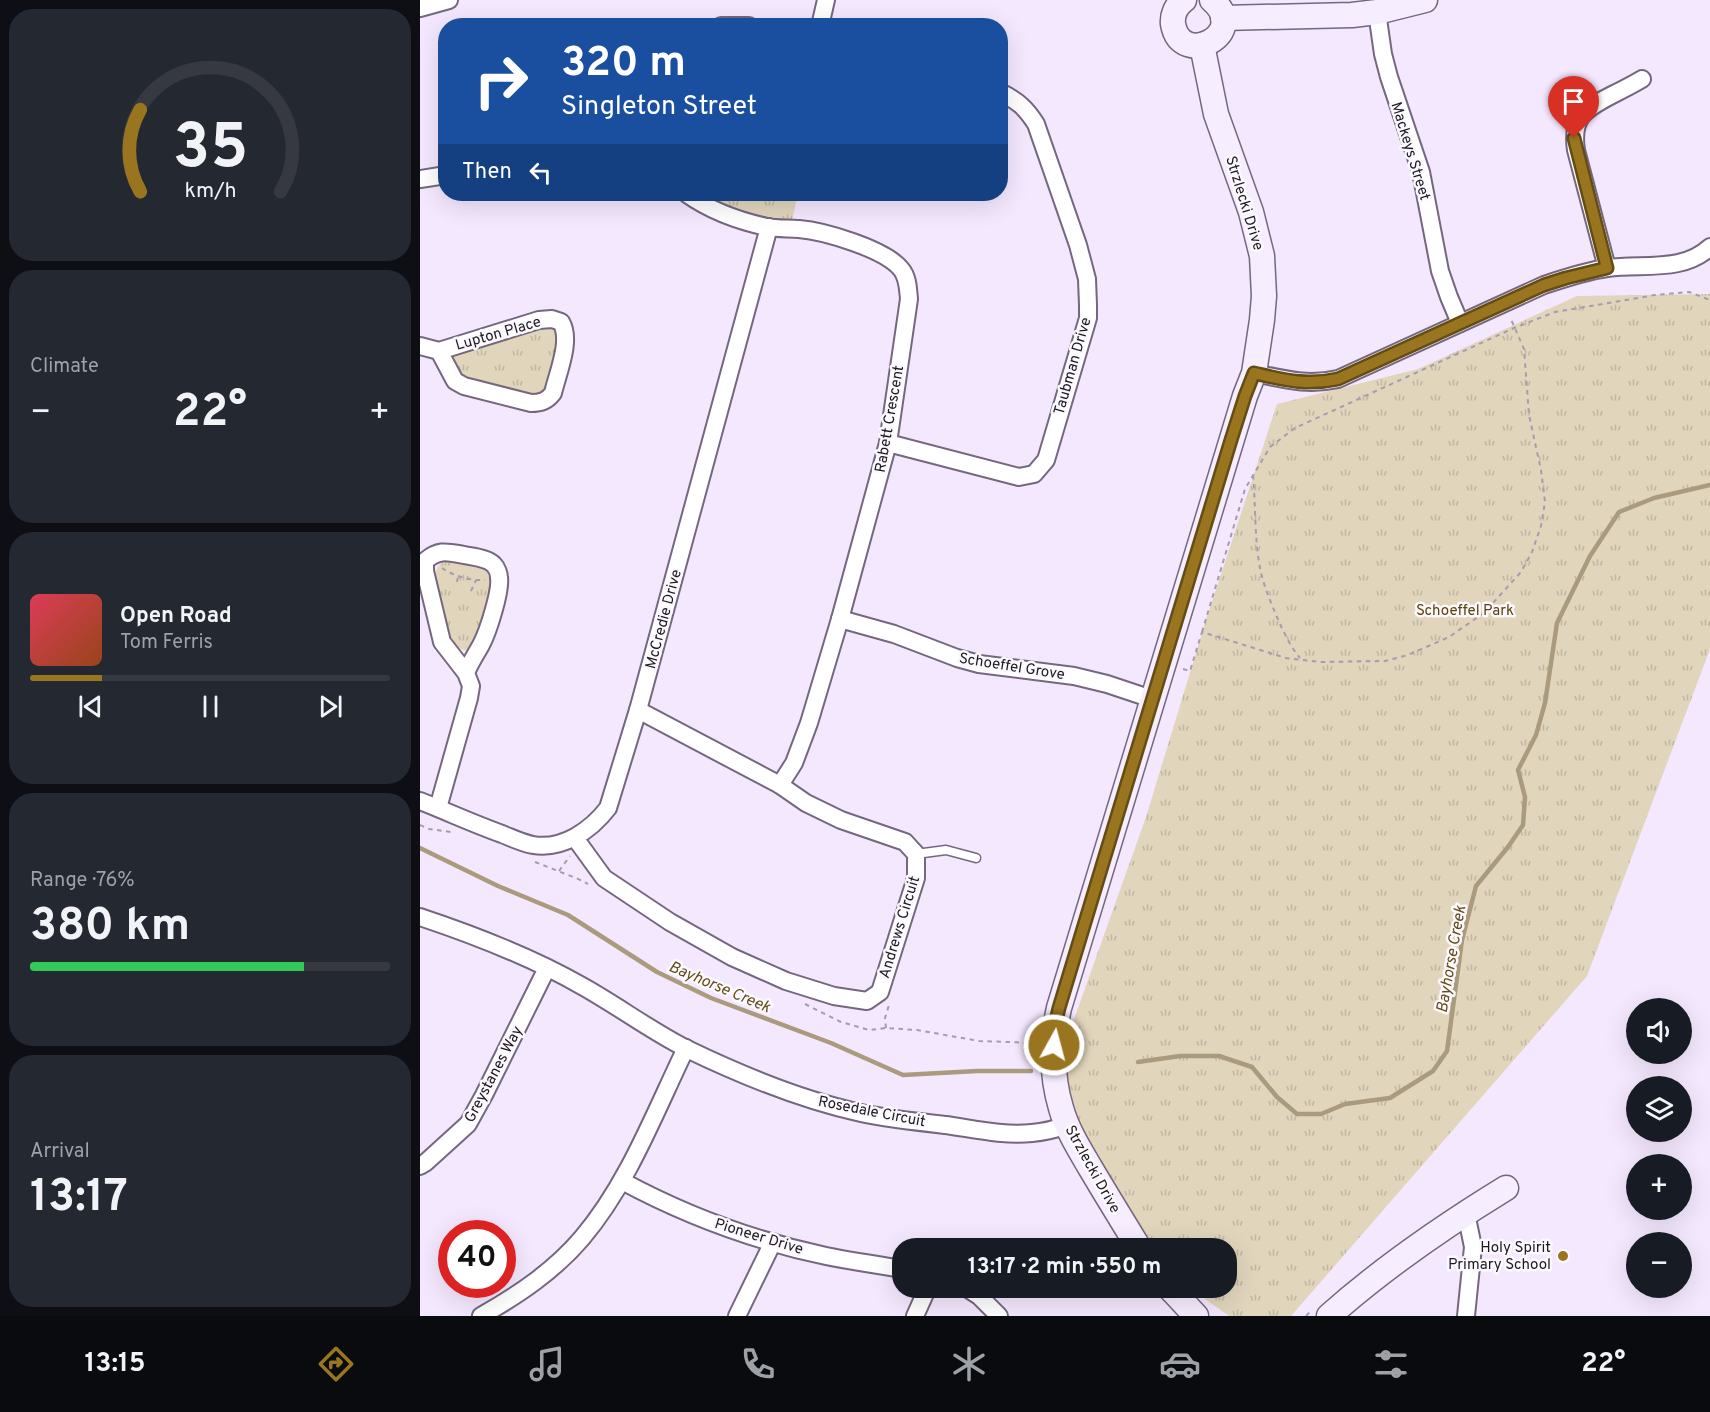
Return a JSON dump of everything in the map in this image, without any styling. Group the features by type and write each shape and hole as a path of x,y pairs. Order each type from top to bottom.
{"street":[{"path":"420,8 449,0"},
{"path":"821,18 826,0"},
{"path":"1184,0 1174,14 1176,32 1184,41 1196,46 1208,44 1218,36 1221,30 1218,9 1377,12 1425,0"},
{"name":"Mackeys Street","path":"1377,12 1389,77 1421,172 1440,271 1460,323"},
{"name":"Strzlecki Drive","path":"1133,1238 1067,1125 1060,1107 1054,1064 1055,1025 1152,699 1254,373 1264,296 1262,256 1251,212 1216,114 1202,45"},
{"path":"1607,268 1576,150 1575,127 1587,110 1642,79"},
{"name":"Taubman Drive","path":"888,443 1019,477 1034,474 1046,460 1088,318 1087,279 1078,245 1036,124 1026,109 1008,97"},
{"path":"420,179 438,176"},
{"name":"Rabett Crescent","path":"698,201 731,218 769,227 802,229 854,242 884,255 901,269 907,281 909,299 888,443 840,620 800,750 780,785"},
{"name":"McCredie Drive","path":"420,801 486,829 532,844 574,845 608,808 638,710 769,227"},
{"path":"1254,373 1306,383 1338,379 1544,285 1607,268 1668,266 1686,262 1710,247"},
{"name":"Lupton Place","path":"420,346 439,351 538,320 552,319 561,322 565,328 566,338 553,393 540,403 531,403 464,386 455,381 439,351"},
{"path":"438,808 471,686 466,673 442,642 425,571 425,561 430,556 444,551 494,564 499,574 498,590 487,631 466,673"},
{"name":"Schoeffel Grove","path":"840,620 894,634 979,664 1074,676 1152,699"},
{"name":"Andrews Circuit","path":"574,845 604,879 670,922 732,957 786,981 834,996 867,1001 879,992 916,879 916,854 905,842 841,820 806,803 780,785 638,710"},
{"name":"Rosedale Circuit","path":"420,917 547,968 590,990 686,1048 765,1084 813,1100 910,1121 1008,1133 1030,1134 1067,1125"},
{"name":"Greystanes Way","path":"420,1166 468,1124 547,968"},
{"path":"481,1316 522,1291 563,1258 596,1221 622,1181 686,1048"},
{"name":"Pioneer Drive","path":"622,1181 657,1200 690,1214 773,1242 825,1256 892,1267"},
{"path":"1329,1316 1371,1279 1506,1188"},
{"path":"1466,1213 1473,1247 1467,1316"},
{"path":"737,1316 773,1242"},
{"path":"915,1316 923,1298"},
{"path":"981,1298 999,1316"},
{"path":"1179,1298 1196,1316"}],"lane":[{"path":"916,854 946,850 975,858"}],"path":[{"path":"1163,664 1190,671 1245,489 1270,447 1295,428 1514,328 1555,312 1655,295 1689,292 1710,300"},
{"path":"1202,632 1286,658 1321,662 1385,661 1408,655 1449,637 1481,615 1521,572 1532,552 1541,526 1545,502 1541,470 1529,415 1524,349 1503,303"},
{"path":"1253,475 1260,571 1267,595 1293,650 1301,659"},
{"path":"430,556 442,568 458,576 484,580 499,574"},
{"path":"457,582 458,576"},
{"path":"471,591 476,580"},
{"path":"559,871 574,845"},
{"path":"879,992 890,1002 885,1018 886,1029 918,1030 979,1041 1040,1044"}],"green space":[{"path":"714,201 796,201 792,220 767,218 735,211"},
{"name":"Schoeffel Park","path":"1710,294 1710,649 1587,976 1291,1316 1229,1316 1204,1298 1237,1298 1237,1238 1149,1238 1115,1194 1067,1104 1062,1053 1146,817 1207,617 1277,404 1418,369 1577,296"},
{"path":"547,325 557,332 558,345 545,394 536,398 463,379 448,353"},
{"path":"447,560 479,564 489,570 495,585 478,640 469,650 459,648 451,640 434,577 438,566"}],"waterway":[{"name":"Bayhorse Creek","path":"1138,1062 1180,1056 1219,1056 1252,1067 1277,1097 1297,1114 1321,1114 1345,1104 1390,1098 1433,1071 1447,1051 1462,940 1476,886 1523,825 1525,797 1518,770 1536,735 1545,703 1557,623 1590,556 1619,512 1654,498 1710,485"},
{"name":"Bayhorse Creek","path":"420,848 498,886 568,915 657,972 711,998 831,1043 903,1075 1031,1071"}],"place":[{"name":"Holy Spirit Primary School","path":"1563,1256"}],"route":[{"path":"1054,1045 1059,1008 1231,440 1254,373 1306,383 1338,379 1544,285 1607,268 1574,138"}]}
